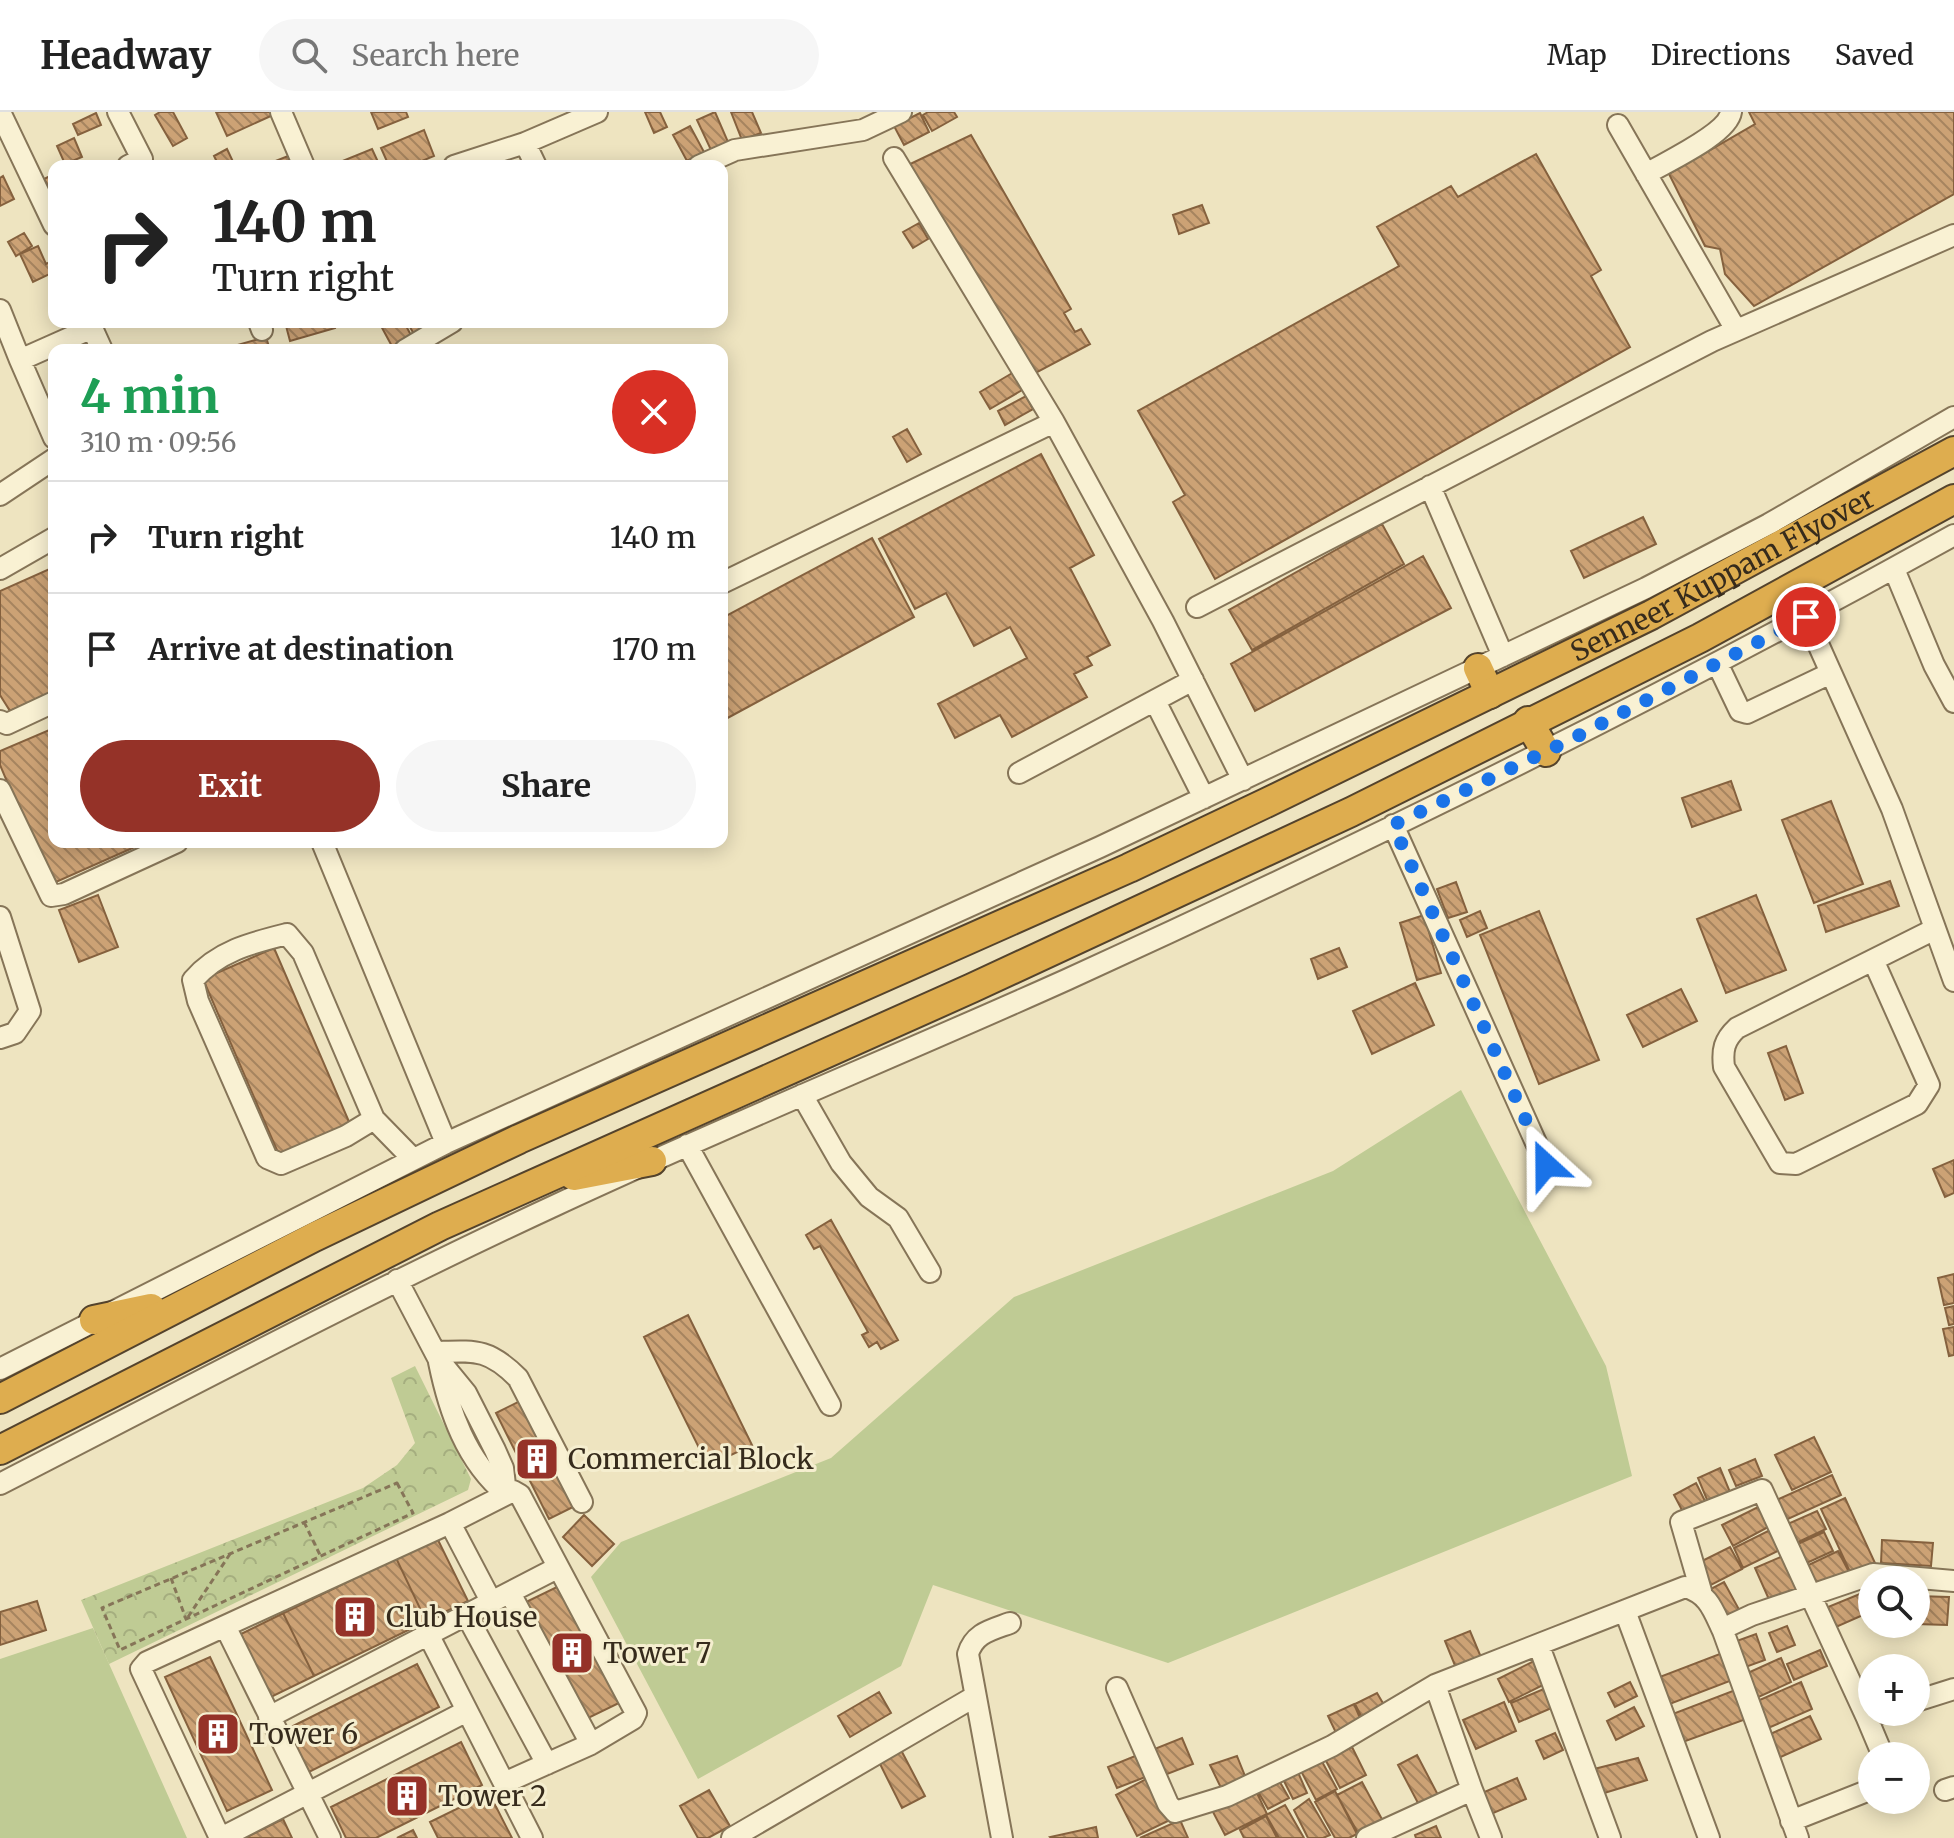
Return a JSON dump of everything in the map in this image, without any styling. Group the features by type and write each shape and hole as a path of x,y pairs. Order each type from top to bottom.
{"highway":[{"name":"Senneer Kuppam Flyover","path":"253,1269 561,1120 1129,868 1490,673 1528,674 1719,580 1954,451"},
{"name":"Senneer Kuppam Flyover","path":"501,1197 1128,917 1351,812 1806,582 1954,499"},
{"path":"1528,721 1546,752"},
{"path":"0,1450 344,1272 501,1197 566,1178 652,1161"},
{"path":"94,1320 155,1307 253,1269"},
{"path":"0,1399 253,1269"}],"street":[{"path":"0,112 48,206"},
{"path":"118,112 140,160"},
{"path":"281,112 301,160"},
{"path":"474,160 525,143 597,112"},
{"path":"712,160 735,150 863,130 901,112"},
{"path":"1646,174 1720,130 1730,119 1731,112"},
{"path":"1618,125 1736,330"},
{"path":"525,143 533,160"},
{"path":"894,158 1054,422 1193,680 1243,780"},
{"path":"1197,607 1736,330 1954,235"},
{"path":"0,310 48,424"},
{"path":"53,344 86,328"},
{"path":"415,344 442,328"},
{"path":"20,360 48,346"},
{"path":"2,1363 446,1143 1243,780 1490,673 1769,524 1954,417"},
{"path":"728,580 1054,422"},
{"path":"0,495 48,463"},
{"path":"1430,486 1490,673"},
{"path":"0,1484 397,1280 687,1145 1063,981 1546,752 1718,665 1954,535"},
{"path":"0,569 48,541"},
{"path":"1894,569 1934,665 1954,702"},
{"path":"1806,617 1892,809 1954,981"},
{"path":"1718,665 1740,711 1747,713 1831,673"},
{"path":"1019,773 1193,680"},
{"path":"1155,701 1204,798"},
{"path":"0,721 7,724 48,705"},
{"path":"0,790 51,896 64,894 164,848"},
{"path":"1393,825 1546,1165"},
{"path":"324,848 446,1143"},
{"path":"0,917 30,1011 15,1033 0,1038"},
{"path":"1874,962 1929,1085 1926,1095 1917,1104 1796,1164 1780,1163 1724,1067 1722,1052 1726,1038 1737,1028 1935,929"},
{"path":"374,1119 346,1136 281,1164 267,1158 198,1001 193,980 209,961 246,944 287,934 303,953 374,1119 413,1159"},
{"path":"802,1095 841,1163 869,1197 898,1218 930,1272"},
{"path":"687,1145 830,1405"},
{"path":"397,1280 437,1356 466,1393 503,1468 506,1494"},
{"path":"437,1356 481,1351 504,1363 518,1378 582,1502"},
{"path":"1858,1685 1808,1595 1762,1490 1681,1522 1701,1591 1722,1629 1794,1830 1858,1796"},
{"path":"467,1711 308,1796 221,1838 141,1669 147,1662 513,1491 520,1495 636,1713 633,1719 591,1744 504,1783"},
{"path":"450,1523 492,1603"},
{"path":"269,1717 557,1568"},
{"path":"1722,1629 1808,1595 1873,1574 1954,1581"},
{"path":"1117,1688 1168,1804 1178,1812 1227,1796 1332,1746 1435,1685 1685,1587 1701,1591"},
{"path":"510,1593 591,1744"},
{"path":"1625,1611 1709,1838"},
{"path":"467,1616 547,1764"},
{"path":"1002,1838 968,1654 971,1642 985,1632 1010,1623"},
{"path":"225,1626 330,1838"},
{"path":"429,1636 532,1838"},
{"path":"1539,1646 1610,1838"},
{"path":"1435,1685 1491,1838"},
{"path":"1930,1697 1954,1689"},
{"path":"733,1838 974,1697"},
{"path":"1367,1838 1472,1790"}],"path":[{"path":"397,1483 413,1513 120,1650 102,1608 230,1554 397,1483"},
{"path":"304,1522 320,1556"},
{"path":"186,1619 230,1554"},
{"path":"171,1578 186,1619"}],"green space":[{"path":"1461,1090 1606,1366 1632,1476 1168,1663 933,1585 901,1666 698,1779 591,1577 621,1542 831,1458 1014,1297 1333,1171"},
{"path":"415,1366 471,1479 468,1490 109,1664 81,1600 363,1488 397,1465 415,1443 391,1378"},
{"path":"93,1628 187,1838 0,1838 0,1659"}],"building":[{"path":"173,112 187,138 173,146 155,115"},
{"path":"216,112 271,112 273,115 227,136"},
{"path":"371,112 406,112 408,117 378,129"},
{"path":"645,112 660,112 667,127 654,133"},
{"path":"715,112 728,142 711,150 697,120"},
{"path":"731,112 752,112 761,133 742,140"},
{"path":"928,112 954,112 957,117 932,131 923,115"},
{"path":"1749,112 1954,112 1954,194 1754,306 1725,274 1720,249 1705,246 1669,174 1755,124"},
{"path":"96,113 101,125 78,135 73,124"},
{"path":"920,113 929,132 904,145 894,126"},
{"path":"690,126 704,152 686,160 673,135"},
{"path":"424,130 434,156 424,160 386,160 381,148"},
{"path":"971,135 1071,309 1064,313 1075,332 1081,329 1090,344 1028,377 906,166"},
{"path":"74,138 82,157 63,160 57,146"},
{"path":"227,149 232,160 216,160 214,156"},
{"path":"372,149 377,160 345,160"},
{"path":"1536,154 1601,270 1591,276 1630,347 1215,579 1173,502 1185,495 1138,411 1399,266 1377,227 1451,186 1458,197"},
{"path":"3,176 14,199 0,206 0,178"},
{"path":"1202,205 1209,223 1179,234 1173,215"},
{"path":"919,223 928,239 913,248 903,232"},
{"path":"24,233 32,246 16,256 8,242"},
{"path":"38,246 48,263 48,275 33,282 20,254"},
{"path":"287,328 335,328 290,341"},
{"path":"382,328 407,328 414,341 407,344 391,344"},
{"path":"410,328 428,328 418,341"},
{"path":"266,337 268,344 241,344"},
{"path":"1014,372 1024,389 990,409 980,392"},
{"path":"1026,396 1033,409 1005,425 998,411"},
{"path":"907,429 921,454 907,462 893,437"},
{"path":"1041,454 1094,555 1070,568 1110,645 1087,657 1092,665 1074,674 1087,697 1012,737 1000,715 955,738 938,704 1027,658 1010,627 974,646 946,593 915,609 879,539"},
{"path":"1643,517 1656,544 1584,578 1571,551"},
{"path":"1382,524 1404,564 1252,650 1229,610"},
{"path":"872,538 914,617 728,718 728,615"},
{"path":"1423,556 1451,608 1255,711 1231,664"},
{"path":"48,570 48,694 10,711 0,695 0,591"},
{"path":"48,731 48,848 132,848 56,882 21,815 0,765 0,751"},
{"path":"1731,781 1741,810 1692,827 1682,798"},
{"path":"1831,801 1863,884 1814,903 1782,820"},
{"path":"1890,881 1899,906 1826,932 1818,906"},
{"path":"1456,882 1467,912 1448,918 1437,889"},
{"path":"98,895 118,947 79,962 59,910"},
{"path":"1756,895 1786,970 1726,993 1697,919"},
{"path":"1480,911 1487,928 1467,937 1460,920"},
{"path":"1539,911 1599,1060 1539,1084 1480,935"},
{"path":"1424,915 1441,973 1417,980 1400,923"},
{"path":"274,948 350,1124 279,1155 203,979"},
{"path":"1339,948 1347,967 1318,979 1311,959"},
{"path":"1415,983 1434,1025 1372,1054 1353,1011"},
{"path":"1681,989 1697,1021 1643,1047 1627,1015"},
{"path":"1786,1046 1803,1093 1785,1100 1768,1053"},
{"path":"1954,1160 1954,1193 1945,1197 1933,1169"},
{"path":"831,1220 898,1340 881,1349 877,1342 869,1347 862,1335 868,1332 820,1246 814,1249 806,1235"},
{"path":"1954,1274 1954,1303 1944,1305 1938,1278"},
{"path":"1954,1306 1954,1324 1949,1325 1945,1308"},
{"path":"688,1315 752,1445 708,1466 644,1337"},
{"path":"1954,1327 1954,1355 1949,1356 1943,1329"},
{"name":"Commercial Block","path":"524,1399 577,1505 549,1519 496,1413"},
{"path":"1814,1437 1831,1472 1792,1490 1775,1455"},
{"path":"1755,1459 1762,1476 1736,1486 1729,1470"},
{"path":"1720,1468 1732,1497 1710,1507 1698,1478"},
{"path":"1832,1475 1841,1495 1779,1523 1770,1503"},
{"path":"1696,1483 1706,1503 1684,1514 1674,1495"},
{"path":"1845,1498 1875,1563 1858,1566 1858,1571 1851,1574 1821,1509"},
{"path":"1760,1506 1770,1526 1733,1546 1722,1525"},
{"path":"1817,1511 1826,1529 1790,1546 1781,1527"},
{"path":"584,1515 614,1544 592,1566 563,1537"},
{"path":"1772,1529 1782,1549 1743,1568 1734,1548"},
{"path":"1824,1532 1833,1551 1798,1567 1789,1548"},
{"name":"Club House","path":"437,1538 468,1601 271,1697 241,1634"},
{"path":"437,1538 468,1601 426,1621 396,1558"},
{"path":"1882,1540 1933,1543 1931,1566 1881,1563"},
{"path":"1730,1547 1742,1569 1705,1588 1694,1565"},
{"path":"1838,1551 1849,1572 1810,1590 1800,1569"},
{"path":"1783,1556 1799,1592 1771,1604 1755,1568"},
{"path":"1724,1582 1742,1615 1724,1624 1707,1591"},
{"name":"Tower 7","path":"563,1584 621,1702 580,1722 522,1604"},
{"path":"1858,1595 1858,1617 1836,1627 1828,1607"},
{"path":"1930,1596 1949,1597 1947,1625 1930,1624"},
{"path":"37,1601 46,1630 0,1645 0,1612"},
{"path":"283,1613 314,1676 271,1697 241,1634"},
{"path":"1787,1626 1795,1645 1777,1652 1769,1633"},
{"path":"1470,1631 1483,1662 1458,1673 1445,1641"},
{"path":"1756,1634 1765,1660 1740,1669 1731,1643"},
{"path":"1820,1650 1827,1666 1794,1680 1787,1664"},
{"path":"1725,1652 1735,1679 1667,1705 1657,1678"},
{"name":"Tower 6","path":"210,1657 272,1790 227,1811 165,1677"},
{"path":"1781,1658 1791,1682 1752,1700 1741,1676"},
{"path":"1534,1661 1545,1684 1509,1702 1498,1679"},
{"path":"417,1664 439,1707 309,1772 287,1729"},
{"path":"1630,1682 1637,1696 1615,1707 1608,1693"},
{"path":"1801,1682 1812,1709 1766,1729 1755,1702"},
{"path":"1546,1688 1554,1707 1519,1722 1511,1703"},
{"path":"1738,1689 1749,1718 1680,1743 1670,1715"},
{"path":"879,1692 891,1713 850,1737 838,1716"},
{"path":"1377,1693 1387,1710 1364,1722 1355,1704"},
{"path":"1504,1702 1516,1731 1476,1749 1463,1720"},
{"path":"1354,1704 1363,1725 1338,1737 1328,1716"},
{"path":"1634,1707 1644,1726 1616,1740 1607,1721"},
{"path":"1810,1716 1821,1739 1776,1759 1766,1736"},
{"path":"1555,1733 1563,1750 1544,1759 1536,1741"},
{"path":"1182,1738 1193,1764 1162,1776 1152,1750"},
{"name":"Tower 2","path":"461,1742 482,1785 376,1838 346,1838 331,1807"},
{"path":"1352,1747 1366,1775 1340,1788 1324,1757 1330,1754 1332,1757"},
{"path":"901,1750 925,1796 902,1808 879,1762"},
{"path":"1140,1754 1148,1776 1117,1788 1108,1767"},
{"path":"1417,1755 1438,1795 1419,1805 1398,1765"},
{"path":"1237,1756 1247,1781 1223,1792 1210,1765"},
{"path":"1320,1758 1337,1789 1316,1800 1300,1769"},
{"path":"1638,1758 1647,1780 1601,1794 1594,1769"},
{"path":"1297,1770 1307,1793 1293,1799 1283,1779"},
{"path":"1152,1776 1174,1818 1137,1836 1116,1795"},
{"path":"1277,1777 1289,1798 1268,1809 1256,1788"},
{"path":"1517,1778 1526,1799 1491,1814 1482,1793"},
{"path":"1362,1782 1383,1821 1359,1835 1337,1795"},
{"path":"709,1790 730,1826 708,1838 698,1838 680,1806"},
{"path":"1256,1791 1267,1814 1225,1835 1213,1812"},
{"path":"1335,1791 1357,1834 1349,1838 1335,1838 1315,1802"},
{"path":"489,1793 512,1838 438,1838 430,1822"},
{"path":"1309,1799 1330,1835 1308,1838 1294,1810"},
{"path":"1285,1805 1304,1838 1279,1838 1266,1815"},
{"path":"1266,1816 1277,1838 1244,1838 1240,1830"},
{"path":"283,1819 292,1838 245,1838"},
{"path":"1180,1820 1188,1838 1140,1838"},
{"path":"1436,1826 1441,1838 1416,1838 1415,1835"},
{"path":"1096,1827 1098,1838 1050,1837"},
{"path":"413,1830 417,1838 397,1838"}],"place":[{"name":"Commercial Block","path":"537,1459"},
{"name":"Club House","path":"355,1617"},
{"name":"Tower 7","path":"572,1653"},
{"name":"Tower 6","path":"218,1734"},
{"name":"Tower 2","path":"407,1796"}],"route":[{"path":"1546,1165 1393,825 1570,740 1806,617"}]}
